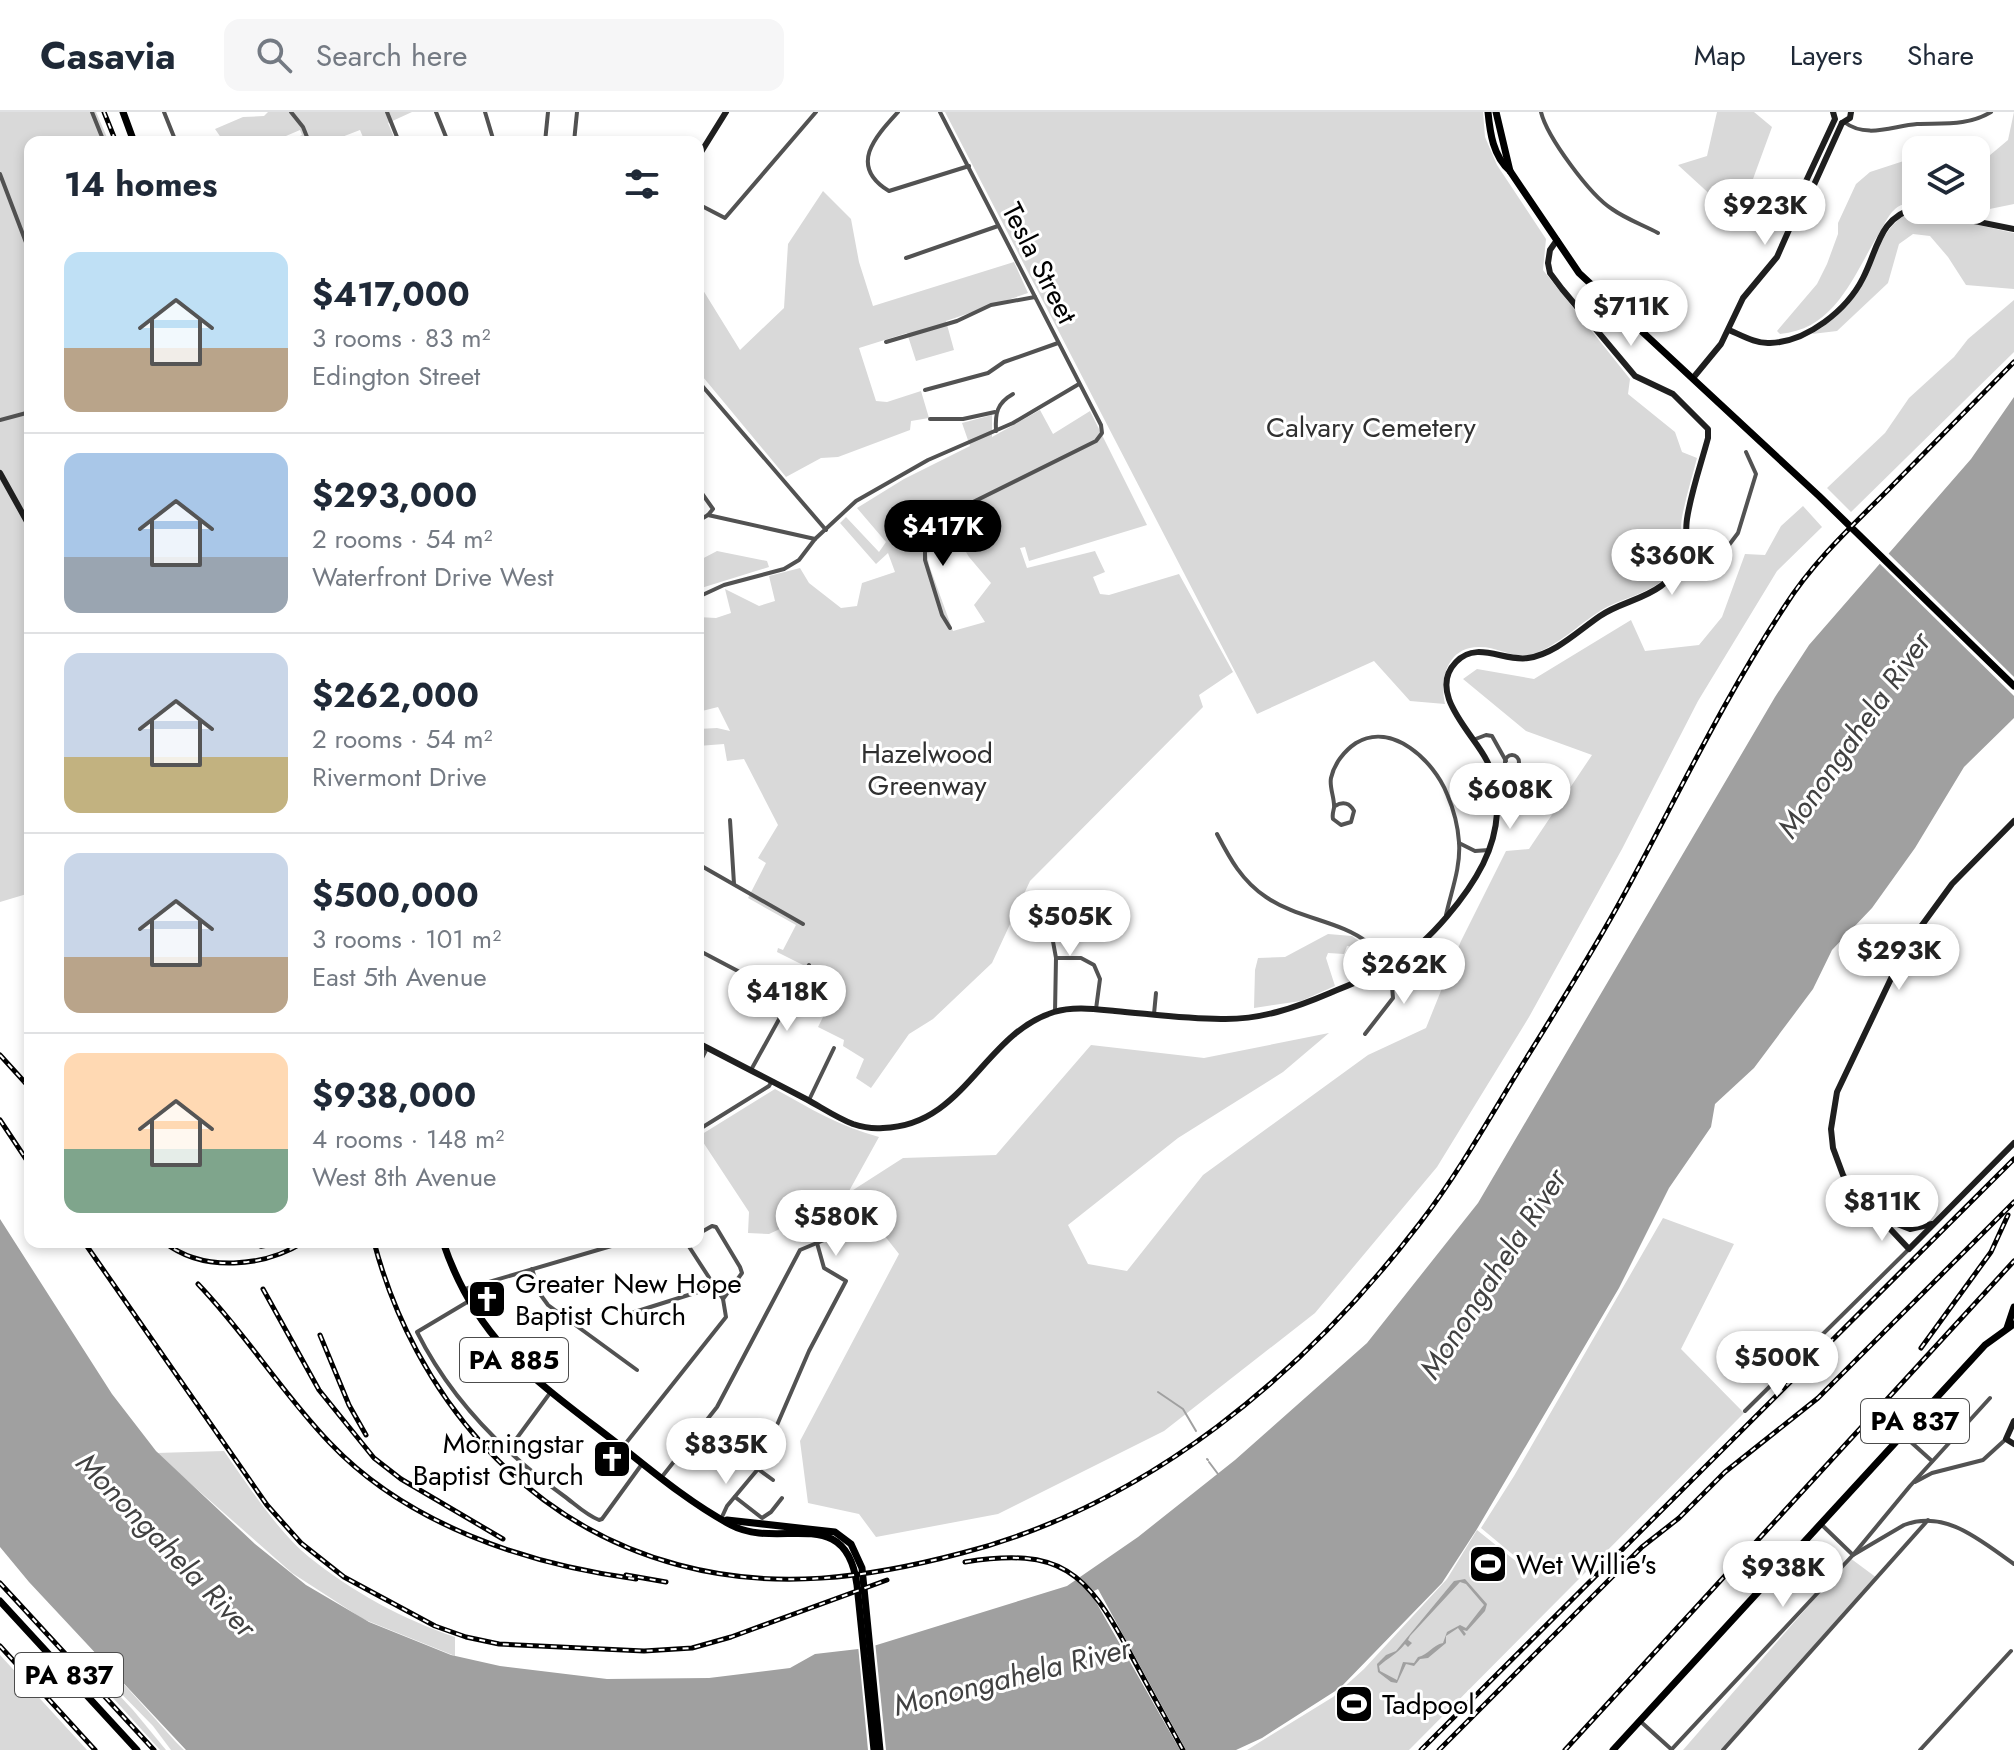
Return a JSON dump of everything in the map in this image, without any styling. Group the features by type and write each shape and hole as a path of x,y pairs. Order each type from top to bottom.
{"main road":[{"path":"123,112 132,136"},
{"path":"1488,112 1494,146 1502,164 1588,282 1819,496 2014,686"},
{"path":"1496,112 1510,171"},
{"name":"PA 885","path":"446,1248 469,1301 504,1350 550,1393 695,1504 745,1530 827,1537 843,1545 855,1557"},
{"path":"2010,1326 2014,1307"},
{"name":"PA 837","path":"1613,1750 1985,1345 2010,1326"},
{"path":"855,1557 874,1750"},
{"path":"855,1557 864,1584 880,1750"},
{"name":"PA 837","path":"0,1601 137,1750"}],"street":[{"path":"92,112 102,136"},
{"path":"164,112 174,136"},
{"path":"291,112 307,136"},
{"path":"387,112 397,136"},
{"path":"436,112 446,136"},
{"path":"485,112 492,136"},
{"path":"546,136 548,112"},
{"path":"575,136 577,112"},
{"path":"704,147 726,112"},
{"path":"704,207 725,218 816,112"},
{"path":"898,112 875,137 868,151 868,167 878,184 889,191 969,166"},
{"name":"Tesla Street","path":"940,112 1101,425 1102,433 1096,441 949,514 925,547 925,560 942,615 950,628"},
{"path":"1541,112 1554,139 1599,198 1612,209 1658,233"},
{"path":"1693,378 1721,344 1741,300 1777,257 1845,116 1854,128 1880,132 1916,124 1951,124 1980,118 1991,112"},
{"path":"0,174 24,237"},
{"path":"1729,330 1769,343 1807,332 1826,320 1847,301 1862,280 1889,221 1902,211"},
{"path":"1989,224 2014,229"},
{"path":"906,258 998,226"},
{"path":"704,1046 853,1124 870,1128 903,1126 928,1118 947,1105 1007,1040 1027,1025 1055,1012 1096,1010 1223,1020 1259,1017 1292,1009 1368,977 1401,959 1446,917 1463,898 1489,850 1496,823 1495,786 1487,761 1448,698 1446,684 1449,670 1468,654 1483,651 1523,660 1536,657 1584,630 1598,617 1661,587 1674,575 1683,557 1687,515 1708,429 1673,394 1635,376 1562,289 1550,273 1548,263 1550,250 1557,240"},
{"path":"886,342 957,321 991,305 1035,297"},
{"path":"925,390 988,373 1004,362 1058,343"},
{"path":"704,594 724,585 784,569 799,560 815,539 856,501 901,474 996,431 1079,384"},
{"path":"704,388 826,530"},
{"path":"996,431 995,412 1003,399 1013,394"},
{"path":"930,419 963,419 995,412"},
{"path":"0,420 24,414"},
{"path":"1686,543 1714,551 1726,549 1738,533 1756,474 1746,452"},
{"path":"0,473 24,516"},
{"path":"704,496 713,509 704,517"},
{"path":"708,515 815,539"},
{"path":"1335,806 1342,803 1352,808 1354,815 1351,822 1345,825 1335,822 1331,778 1337,763 1359,741 1372,736 1386,737 1419,755 1447,792 1459,843 1456,876 1446,917"},
{"path":"1473,740 1492,736 1510,768 1518,766 1518,758 1502,752"},
{"path":"1506,761 1509,755"},
{"path":"730,820 734,884"},
{"path":"1909,1249 1849,1185 1836,1156 1831,1129 1837,1092 1906,947 1952,884 2014,821"},
{"path":"1217,834 1233,865 1248,884 1279,905 1333,923 1362,939 1377,952 1387,966 1393,998 1365,1034"},
{"path":"1459,843 1475,851 1489,850"},
{"path":"704,867 803,924"},
{"path":"1055,1012 1056,958 1050,925 1053,911 1071,899"},
{"path":"704,953 789,998"},
{"path":"1056,958 1081,958 1094,965 1100,979 1096,1010"},
{"path":"751,1070 809,965"},
{"path":"1154,1014 1156,993"},
{"path":"704,1054 707,1048"},
{"path":"809,1100 834,1048"},
{"path":"704,1126 769,1086 772,1081"},
{"path":"1745,1411 2014,1143"},
{"path":"1877,1215 1910,1229 1935,1223"},
{"path":"704,1231 716,1227 742,1273 723,1299"},
{"path":"661,1478 717,1407 800,1250 848,1230"},
{"path":"721,1519 758,1469 809,1351 846,1281 824,1268 817,1243"},
{"path":"463,1289 604,1248"},
{"path":"622,1448 726,1317 723,1299 690,1248"},
{"path":"532,1269 540,1294 548,1305 637,1370"},
{"path":"625,1315 698,1292 712,1284"},
{"path":"469,1301 417,1332 449,1386 508,1450 593,1518 602,1519 642,1464"},
{"path":"508,1450 550,1393"},
{"path":"1640,1721 1671,1750 1853,1555 1910,1486 1990,1398"},
{"path":"1910,1486 1932,1473 1989,1457 2006,1439 2014,1421"},
{"path":"1903,1435 1932,1461"},
{"path":"2006,1439 2014,1444"},
{"path":"758,1469 773,1480"},
{"path":"735,1497 762,1518 782,1498"},
{"path":"1853,1555 1894,1529 1913,1521 1928,1520 1966,1531 2014,1564"},
{"path":"1723,1750 1928,1520"},
{"path":"1821,1524 1853,1555"},
{"path":"1920,1750 2011,1651"}],"green space":[{"path":"0,112 96,112 106,136 24,136 24,895 0,902"},
{"path":"268,112 412,112 388,123 393,136 362,136 360,130 344,136 300,136 300,130 286,136 220,136 215,129 243,117 264,116"},
{"name":"Calvary Cemetery","path":"945,112 1483,112 1485,137 1497,165 1546,239 1543,270 1630,379 1628,394 1675,432 1682,452 1697,458 1682,517 1679,554 1674,567 1653,587 1600,611 1560,640 1533,654 1519,655 1480,647 1460,652 1448,665 1445,674 1445,704 1410,701 1374,661 1257,714"},
{"path":"1717,112 1754,112 1772,127 1738,220 1678,165 1707,156"},
{"path":"2014,112 2014,204 1990,209 1990,155 2008,140"},
{"path":"1902,162 1902,205 1891,213 1852,281 1830,310 1800,330 1780,334 1777,331 1817,284 1838,234 1838,223 1856,184 1870,172"},
{"path":"823,191 851,219 859,262 873,306 1014,262 1028,293 946,321 954,350 916,361 907,333 859,348 876,401 887,402 921,391 929,418 911,421 910,430 838,457 821,458 786,477 704,378 704,292 740,350 784,308 788,244"},
{"path":"1901,218 1902,224 1974,224 2014,233 2014,289 1966,285 1930,236 1913,234 1899,244 1888,283 1837,331 1812,334 1853,298 1885,235"},
{"path":"2014,300 2014,352 1851,512 1827,488 1885,433 1909,398 1954,357 1968,339"},
{"name":"Hazelwood Greenway","path":"1040,410 1053,434 1090,411 1147,525 1029,561 1025,547 1020,548 1027,568 1095,551 1105,572 1093,577 1100,594 1109,595 1179,574 1233,672 1199,695 1203,707 1030,881 992,963 933,1019 909,1034 871,1088 856,1078 864,1059 843,1046 844,1040 818,1027 830,1003 802,988 811,969 777,952 778,948 783,950 796,925 748,898 766,863 758,858 778,825 744,759 727,761 724,744 704,746 704,729 730,731 718,707 704,710 704,617 716,618 731,613 725,589 759,606 775,601 769,576 800,568 809,583 841,608 857,606 862,583 895,572 888,553 876,564 840,523 846,517 879,552 886,542 857,508 904,479 970,446 962,423 992,415 992,437","holes":["936,528 960,542 991,583 974,605 985,622 953,631 927,553 952,545 933,534"]},
{"path":"1803,506 1822,527 1777,571 1698,701 1622,849 1529,1017 1437,1167 1315,1313 1164,1431 998,1514 876,1537 859,1514 808,1503 800,1441 899,1254 850,1192 903,1158 996,1155 1091,1045 1204,1058 1329,1033 1283,1072 1178,1138 1068,1225 1088,1264 1127,1271 1203,1175 1368,1055 1426,1028 1461,941 1506,851 1529,849 1592,755 1526,731 1463,679 1477,669 1534,679 1631,620 1645,651 1699,645 1722,617 1745,554 1765,555 1781,526"},
{"path":"717,551 767,561 769,567 704,587 704,558"},
{"path":"1328,934 1352,936 1370,949 1347,946 1344,954 1328,953 1326,958 1335,986 1301,1001 1254,1008 1258,958 1285,957"},
{"path":"775,1089 838,1122 879,1137 833,1220 819,1211 769,1234 748,1233 749,1212 704,1144 704,1133"},
{"path":"1663,1218 1734,1244 1681,1349 1744,1413 1409,1750 1247,1750 1333,1697 1364,1669 1447,1579 1477,1530 1527,1570 1529,1568 1481,1528"},
{"path":"224,1451 297,1547 342,1581 379,1603 455,1637 455,1656 363,1619 292,1573 156,1453"},
{"path":"1850,1558 1877,1578 1723,1750 1683,1750"},
{"path":"0,1655 87,1750 0,1750"},
{"path":"104,1662 184,1750 171,1750 153,1726 104,1676"},
{"path":"104,1679 166,1750 160,1750 104,1688"}],"water":[{"name":"Monongahela River","path":"2014,397 2014,718 1964,767 1915,848 1872,908 1832,950 1813,989 1754,1068 1715,1104 1711,1127 1669,1188 1619,1288 1442,1583 1340,1688 1262,1738 1236,1750 186,1750 0,1547 0,1219 112,1394 156,1451 255,1544 306,1585 369,1622 451,1655 500,1666 607,1679 709,1678 790,1668 815,1654 867,1648 1067,1586 1138,1537 1235,1460 1367,1343 1478,1203 1775,697 1809,645 1971,459"},
{"name":"Wet Willie's","path":"1487,1549 1503,1563 1488,1580 1472,1566"},
{"path":"1465,1579 1487,1604 1485,1611 1467,1631 1463,1630 1464,1636 1458,1628 1446,1636 1446,1643 1428,1658 1420,1659 1414,1666 1406,1664 1397,1683 1391,1682 1378,1672 1377,1664 1396,1651 1454,1581","holes":["1460,1582 1466,1584 1484,1605 1466,1628 1460,1625 1447,1632 1443,1643 1418,1657 1414,1663 1403,1662 1397,1680 1380,1671 1379,1666 1405,1644 1408,1647 1412,1643 1408,1640 1410,1636"]}],"pier":[{"path":"1885,550 2014,677 2014,696 1876,560"},
{"path":"1075,1575 1094,1591 1098,1589 1186,1750 1180,1750 1092,1595 1072,1577"},
{"path":"875,1641 886,1750 868,1750 858,1645"}],"waterway":[{"path":"1158,1392 1183,1409 1196,1431"},
{"path":"1209,1462 1218,1474"}],"railway":[{"path":"104,112 114,136"},
{"path":"376,1248 392,1298 417,1351 447,1400 483,1445 525,1485 572,1519 623,1546 679,1565 750,1578 856,1575 962,1553 1030,1531 1096,1502 1158,1467 1217,1427 1326,1332 1375,1279 1444,1189 1591,953 1739,680 1796,590 1833,545 2014,362"},
{"path":"0,1055 24,1081"},
{"path":"0,1120 24,1156"},
{"path":"1421,1750 2014,1159"},
{"path":"1439,1750 1642,1547 1679,1518 1725,1472 1818,1398 2014,1202"},
{"path":"1921,1348 1991,1252 2008,1215"},
{"path":"88,1248 267,1505 301,1543 344,1577 435,1626 499,1644 644,1651 692,1648 731,1637 887,1580"},
{"path":"174,1248 197,1259 234,1263 271,1257 292,1248"},
{"path":"1565,1750 2014,1261"},
{"path":"198,1284 330,1443 361,1472 395,1497 432,1518 511,1551 553,1563 636,1579"},
{"path":"263,1289 319,1390 374,1458 401,1479 503,1539"},
{"path":"320,1335 349,1405 366,1435"},
{"path":"965,1562 1025,1558 1067,1571 1084,1584 1114,1625 1183,1750"},
{"path":"626,1575 666,1582"},
{"path":"0,1583 154,1750"},
{"path":"0,1646 95,1750"}],"place":[{"name":"Greater New Hope Baptist Church","path":"487,1299"},
{"name":"Morningstar Baptist Church","path":"612,1459"},
{"name":"Wet Willie's","path":"1488,1564"},
{"name":"Tadpool","path":"1354,1704"}]}
